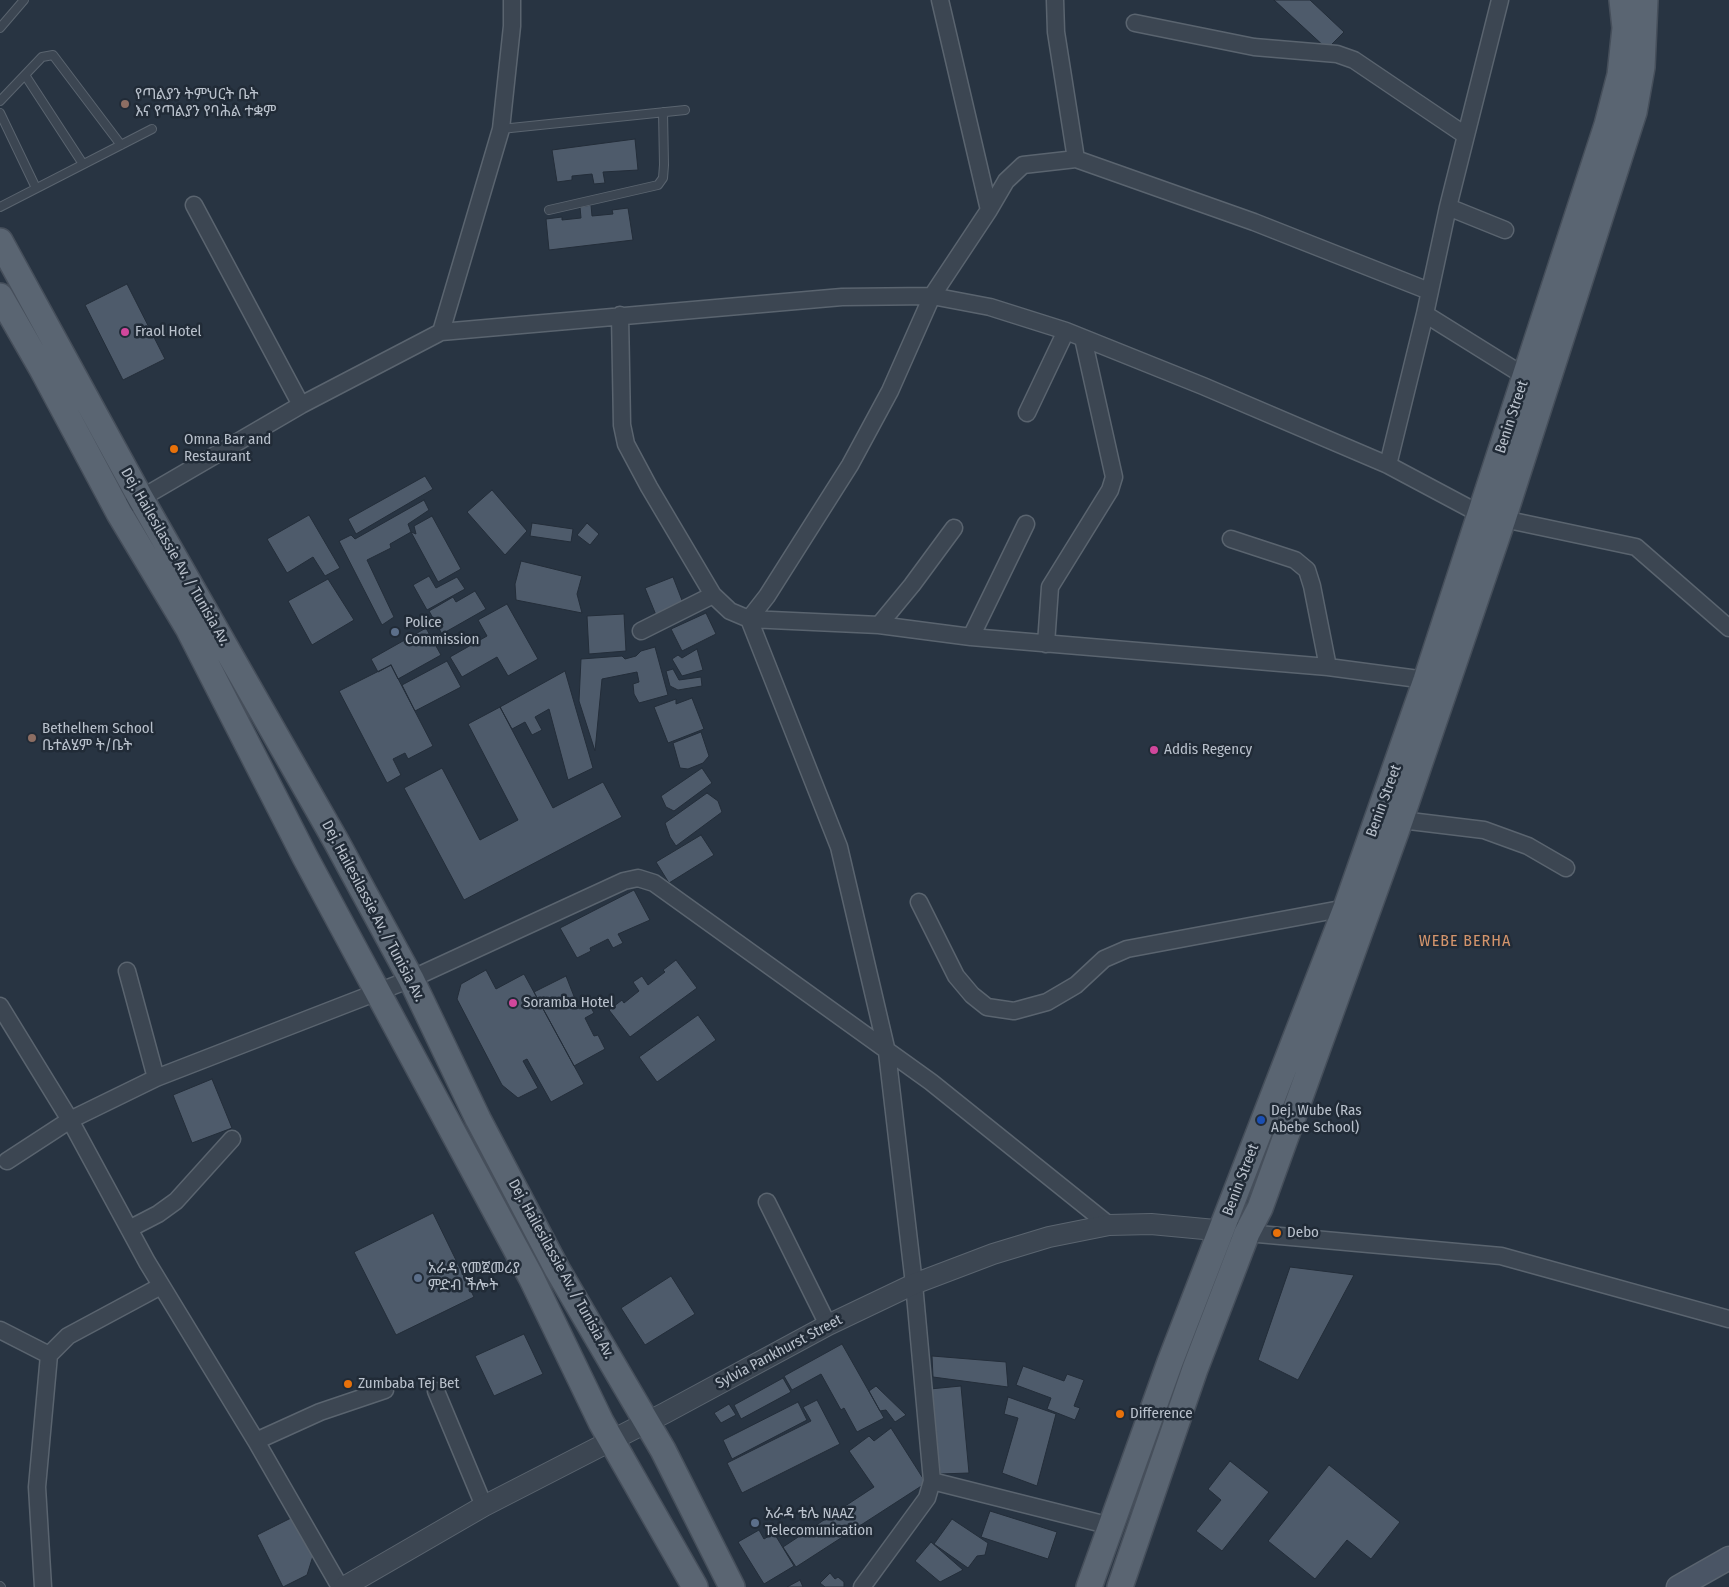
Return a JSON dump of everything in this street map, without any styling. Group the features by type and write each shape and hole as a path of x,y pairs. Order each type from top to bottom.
{"main road":[{"name":"Benin Street","path":"1089,1587 1170,1362 1222,1229 1356,910 1390,819 1492,516 1536,379 1620,75 1625,28 1622,0"},
{"name":"Benin Street","path":"1536,379 1634,112 1642,67 1645,0"},
{"name":"Dej. Hailesilassie Av. / Tunisia Av.","path":"0,241 140,497 336,841 411,979 478,1119 557,1268 647,1422 732,1587"},
{"name":"Dej. Hailesilassie Av. / Tunisia Av.","path":"0,296 42,368 119,513 188,628 305,857 530,1277 610,1440 695,1587"},
{"name":"Benin Street","path":"1390,819 1426,680 1492,516"},
{"name":"Benin Street","path":"1120,1587 1195,1369 1247,1233 1260,1208 1356,910"},
{"path":"1170,1362 1195,1369"},
{"path":"1678,1587 1729,1558"}],"street":[{"path":"441,332 502,129 512,26 512,0"},
{"path":"940,0 988,210"},
{"path":"1055,0 1056,32 1076,159"},
{"path":"1388,465 1425,314 1465,135 1500,0"},
{"path":"1135,23 1254,48 1337,54 1354,60 1465,135"},
{"path":"749,619 767,596 850,465 890,391 932,296 1006,181 1023,165 1076,159 1254,222 1429,291"},
{"path":"194,205 301,406"},
{"path":"1448,207 1505,230"},
{"path":"119,513 140,497 301,406 441,332 842,297 932,296 990,307 1066,331 1203,386 1388,465 1492,516 1636,547 1729,628"},
{"path":"1425,314 1536,379"},
{"path":"620,315 622,425 626,444 648,487 713,595 730,611 749,619 879,625 970,637 1328,667 1426,680"},
{"path":"1027,412 1066,331"},
{"path":"1046,644 1050,587 1110,490 1114,477 1083,338"},
{"path":"970,637 1026,524"},
{"path":"879,625 912,585 954,528"},
{"path":"1231,539 1295,560 1307,570 1312,586 1328,667"},
{"path":"641,631 713,595"},
{"path":"749,619 839,847 887,1052 914,1284 932,1481 923,1506 862,1587"},
{"path":"1390,819 1484,830 1528,846 1566,868"},
{"path":"7,1161 70,1120 156,1078 256,1041 411,979 624,881 638,878 654,883 931,1082 1109,1226"},
{"path":"919,902 956,976 972,995 987,1007 1014,1011 1047,1002 1076,985 1104,959 1127,949 1356,910"},
{"path":"127,971 156,1078"},
{"path":"0,1006 70,1120 161,1286 256,1441 340,1587"},
{"path":"129,1229 158,1214 176,1200 232,1139"},
{"path":"767,1202 828,1325"},
{"name":"Sylvia Pankhurst Street","path":"344,1587 484,1506 647,1422 828,1325 914,1284 992,1254 1049,1237 1109,1226 1151,1224 1222,1229 1247,1233"},
{"path":"1247,1233 1501,1256 1729,1319"},
{"path":"43,1587 37,1488 49,1355 68,1336 161,1286"},
{"path":"0,1330 49,1355"},
{"path":"256,1441 320,1412 385,1390"},
{"path":"436,1391 484,1506"},
{"path":"932,1481 1110,1526"}],"lane":[{"path":"0,28 24,0"},
{"path":"0,101 42,57 53,54 120,145"},
{"path":"25,74 83,164"},
{"path":"502,129 685,110"},
{"path":"549,210 658,185 663,178 664,165 663,112"},
{"path":"0,113 36,188"},
{"path":"0,206 152,129"}],"building":[{"path":"1274,0 1310,0 1344,32 1327,49"},
{"path":"635,139 638,170 603,172 605,183 594,184 592,174 572,176 572,180 557,182 552,150"},
{"path":"591,205 592,216 613,214 612,210 628,208 633,240 549,250 546,219 562,217 562,220 581,218 580,207"},
{"name":"Fraol Hotel","path":"127,284 165,359 123,380 85,305"},
{"path":"425,476 433,489 356,534 348,519"},
{"path":"492,490 527,531 505,555 467,512"},
{"path":"424,500 429,510 408,524 411,532 390,544 391,548 367,560 394,617 382,625 339,541 351,535 355,539"},
{"path":"309,515 340,568 325,576 313,557 287,573 267,539"},
{"path":"432,516 461,569 438,582 411,532 416,534 414,526"},
{"path":"532,523 573,529 571,542 530,536"},
{"path":"587,523 599,534 590,545 577,535"},
{"path":"521,561 582,576 577,594 582,613 516,600 515,584"},
{"path":"429,576 436,588 457,577 465,589 427,610 413,585"},
{"path":"673,577 685,608 658,620 645,588"},
{"path":"328,579 354,620 312,645 288,601"},
{"path":"475,591 486,609 442,634 429,611 453,597 456,602"},
{"path":"507,604 538,659 508,676 497,657 462,677 450,657 487,636 478,620"},
{"path":"706,613 716,634 682,651 671,629"},
{"path":"624,614 626,651 589,654 587,616"},
{"path":"426,628 441,655 398,679 391,665 378,672 371,659"},
{"path":"655,647 668,695 639,703 634,694 633,684 639,682 637,672 602,679 595,751 579,701 581,659 622,656 625,659"},
{"path":"697,649 703,670 682,676 672,659 678,655 682,658"},
{"path":"447,661 461,687 415,711 402,685"},
{"path":"391,665 433,746 408,759 405,753 393,759 401,775 387,783 339,691"},
{"path":"673,669 679,680 701,677 702,686 678,690 670,686 666,671"},
{"path":"565,671 593,768 568,780 549,709 535,717 542,730 532,735 525,722 512,729 500,707"},
{"path":"692,698 704,729 668,743 654,707 676,699 676,704"},
{"path":"500,707 553,808 603,782 622,817 464,900 404,788 442,768 480,840 518,820 468,724"},
{"path":"701,732 709,756 703,763 688,769 680,768 673,743"},
{"path":"702,768 712,783 674,811 666,807 661,796"},
{"path":"707,793 718,801 722,812 676,846 670,837 665,823"},
{"path":"701,835 714,855 669,883 656,862"},
{"path":"634,890 650,920 618,934 623,943 613,948 608,939 590,948 591,951 577,958 560,928"},
{"path":"676,960 697,988 630,1037 609,1010 622,1000 624,1003 639,991 633,982 642,976 648,985 665,972 663,970"},
{"path":"486,970 496,989 524,974 584,1084 551,1102 527,1059 523,1061 538,1088 518,1098 502,1085 457,999 461,984"},
{"path":"566,976 579,1009 589,1004 594,1013 585,1018 594,1036 598,1035 605,1049 574,1066 534,992"},
{"path":"698,1015 716,1040 657,1082 639,1057"},
{"path":"212,1079 232,1128 192,1143 173,1095"},
{"path":"433,1213 474,1297 396,1335 354,1252"},
{"path":"1290,1267 1354,1275 1298,1380 1258,1360"},
{"path":"671,1276 695,1314 645,1345 621,1308"},
{"path":"524,1334 543,1374 494,1396 475,1356"},
{"path":"842,1344 884,1418 857,1432 844,1408 841,1410 821,1374 792,1390 784,1376"},
{"path":"932,1356 1006,1362 1008,1387 933,1377"},
{"path":"1023,1366 1064,1381 1067,1374 1084,1380 1074,1406 1080,1408 1075,1420 1047,1409 1051,1398 1016,1385"},
{"path":"783,1378 791,1392 741,1419 734,1405"},
{"path":"876,1386 906,1415 895,1422 886,1410 880,1411 869,1391"},
{"path":"961,1386 969,1473 940,1474 930,1389"},
{"path":"1008,1397 1056,1414 1037,1486 1002,1473 1018,1418 1004,1414"},
{"path":"817,1400 840,1444 742,1493 727,1463 811,1421 803,1407"},
{"path":"798,1402 807,1420 732,1459 723,1440"},
{"path":"729,1404 736,1415 721,1423 714,1413"},
{"path":"891,1428 926,1483 796,1567 783,1547 874,1487 849,1451 869,1436 874,1441"},
{"path":"1230,1461 1269,1492 1222,1551 1196,1531 1221,1500 1208,1489"},
{"path":"1329,1465 1400,1522 1371,1559 1347,1540 1315,1579 1268,1541"},
{"path":"990,1511 1057,1532 1048,1559 981,1537"},
{"path":"293,1517 313,1556 307,1575 283,1587 257,1535"},
{"path":"952,1519 988,1543 985,1555 977,1556 968,1568 934,1544"},
{"path":"759,1530 764,1539 774,1533 794,1566 764,1584 738,1542"},
{"path":"931,1542 963,1570 940,1582 915,1561"},
{"path":"830,1573 835,1579 838,1577 844,1582 844,1587 825,1587 820,1583"},
{"path":"800,1580 803,1587 787,1587"}],"place":[{"name":"የጣልያን ትምህርት ቤት እና የጣልያን የባሕል ተቋም","path":"125,104"},
{"name":"Fraol Hotel","path":"125,332"},
{"name":"Omna Bar and Restaurant","path":"174,449"},
{"name":"Police Commission","path":"395,632"},
{"name":"Bethelhem School ቤተልሄም ት/ቤት","path":"32,738"},
{"name":"Addis Regency","path":"1154,750"},
{"name":"Soramba Hotel","path":"513,1003"},
{"name":"Dej. Wube (Ras Abebe School)","path":"1261,1120"},
{"name":"Debo","path":"1277,1233"},
{"name":"አራዳ የመጀመሪያ ምድብ ችሎት","path":"418,1278"},
{"name":"Zumbaba Tej Bet","path":"348,1384"},
{"name":"Difference","path":"1120,1414"},
{"name":"አራዳ ቴሌ NAAZ Telecomunication","path":"755,1523"}],"district":[{"name":"WEBE BERHA","path":"1465,942"}]}
